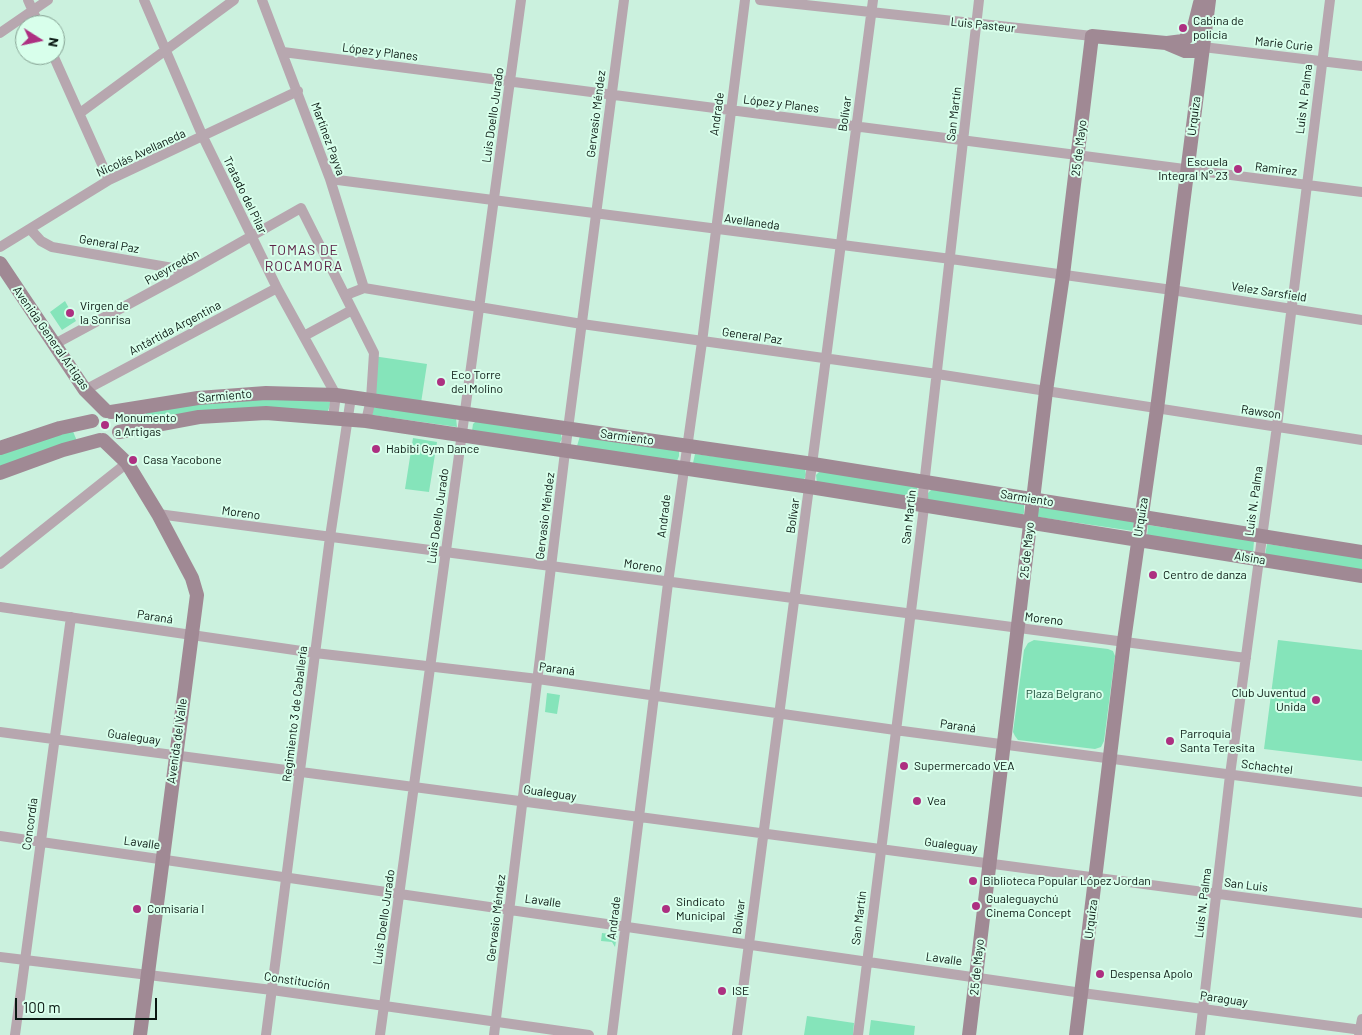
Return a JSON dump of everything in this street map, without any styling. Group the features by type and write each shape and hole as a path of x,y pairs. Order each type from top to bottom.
{"main road":[{"path":"1166,43 1182,41 1193,31 1198,17 1200,0"},
{"name":"Urquiza","path":"1076,1035 1124,641 1157,409 1209,0"},
{"name":"Luis Pasteur","path":"1092,36 1166,43 1186,51 1195,51 1203,47"},
{"name":"25 de Mayo","path":"970,1035 1046,391 1063,276 1092,36"},
{"name":"Avenida General Artigas","path":"0,263 53,345 85,390 108,411"},
{"path":"85,390 92,420 91,430 127,464"},
{"name":"Sarmiento","path":"108,411 198,398 237,395 266,393 336,394 812,464 1141,516"},
{"path":"0,448 60,428 92,420 98,413 108,411 118,418 119,432 127,464"},
{"name":"Sarmiento","path":"119,432 199,417 266,413 334,417 462,434 565,452 810,487 924,507 1137,540"},
{"path":"7,470 102,440 110,440 119,432"},
{"name":"Avenida del Valle","path":"127,464 158,514 192,578 197,595 140,1035"},
{"name":"Alsina","path":"1141,516 1362,552"},
{"name":"Alsina","path":"1137,540 1362,576"}],"street":[{"path":"28,0 35,15"},
{"path":"0,33 48,0"},
{"name":"Tratado del Pilar","path":"144,0 203,137 277,288 336,394"},
{"path":"80,113 234,0"},
{"name":"Martínez Payva","path":"262,0 330,179 364,288"},
{"name":"Luis Doello Jurado","path":"380,1035 432,666 444,552 480,308 521,0"},
{"name":"Gervasio Méndez","path":"494,1035 565,452 624,0"},
{"name":"Andrade","path":"612,1035 668,583 702,342 714,230 744,0"},
{"name":"Luis Pasteur","path":"760,0 976,25 1092,36"},
{"name":"Bolívar","path":"737,1035 873,0"},
{"name":"San Martín","path":"858,1035 909,614 924,507 925,482 979,0"},
{"name":"Luis N. Palma","path":"1200,1035 1230,775 1277,426 1330,0"},
{"name":"Marie Curie","path":"1203,47 1362,66"},
{"name":"López y Planes","path":"283,52 1187,170"},
{"path":"58,65 109,180"},
{"name":"Nicolás Avellaneda","path":"0,247 109,180 298,91"},
{"name":"Ramirez","path":"1187,170 1362,192"},
{"name":"Avellaneda","path":"330,179 714,230 951,259 1172,290"},
{"name":"Pueyrredón","path":"53,345 190,272 251,235 301,208 346,295"},
{"name":"General Paz","path":"30,229 41,241 52,247 190,272"},
{"name":"Antártida Argentina","path":"85,390 277,288"},
{"path":"364,288 346,295 374,353 371,399 366,421"},
{"name":"General Paz","path":"364,288 582,324 938,374 1157,409"},
{"name":"Velez Sarsfield","path":"1172,290 1362,320"},
{"path":"304,336 352,310"},
{"path":"334,417 336,394"},
{"name":"Regimiento 3 de Caballería","path":"266,1035 330,537 351,397"},
{"name":"Rawson","path":"1157,409 1362,440"},
{"path":"0,564 127,464"},
{"name":"Moreno","path":"158,514 1246,658"},
{"name":"Paraná","path":"0,606 315,653 538,679 779,714 1110,758"},
{"name":"Concordia","path":"15,1035 71,617"},
{"name":"Gualeguay","path":"0,732 1096,877"},
{"name":"Schachtel","path":"1110,758 1362,792"},
{"name":"Lavalle","path":"0,836 1082,993"},
{"name":"San Luis","path":"1096,877 1362,913"},
{"name":"Constitución","path":"0,957 272,990 589,1035"},
{"name":"Paraguay","path":"1082,993 1360,1032"},
{"path":"1360,1032 1362,1019"}],"green space":[{"path":"65,301 76,321 62,330 50,312"},
{"path":"373,356 427,364 421,403 377,397 372,391"},
{"path":"266,397 331,402 328,411 147,421 145,419 146,413 199,402"},
{"path":"373,407 456,418 457,427 372,415"},
{"path":"476,421 561,434 562,439 559,444 472,431 473,424"},
{"path":"72,429 77,441 0,469 0,454"},
{"path":"580,436 679,451 679,456 677,461 577,446"},
{"path":"413,438 437,442 429,492 405,489"},
{"path":"695,454 805,468 806,475 804,480 693,463"},
{"path":"820,471 917,487 918,496 916,498 817,484 816,475"},
{"path":"932,489 1024,504 1024,513 1023,515 928,500 928,493"},
{"path":"1042,506 1134,522 1133,531 1038,517 1038,510"},
{"path":"1148,525 1254,541 1253,553 1147,537"},
{"path":"1267,544 1362,558 1362,571 1265,555"},
{"name":"Plaza Belgrano","path":"1034,640 1113,651 1115,656 1104,741 1101,747 1095,749 1018,740 1015,736 1013,732 1024,650 1028,643"},
{"name":"Club Juventud Unida","path":"1278,640 1362,650 1362,761 1264,749"},
{"path":"547,693 560,695 557,714 545,712"},
{"path":"602,933 617,935 615,947 612,942 601,941"},
{"path":"807,1016 854,1023 853,1035 804,1035"},
{"path":"871,1020 915,1026 914,1035 869,1035"}],"place":[{"name":"Cabina de policia","path":"1183,28"},
{"name":"Escuela Integral N° 23","path":"1238,169"},
{"name":"Virgen de la Sonrisa","path":"70,313"},
{"name":"Eco Torre del Molino","path":"441,382"},
{"name":"Monumento a Artigas","path":"105,425"},
{"name":"Habibi Gym Dance","path":"376,449"},
{"name":"Casa Yacobone","path":"133,460"},
{"name":"Centro de danza","path":"1153,575"},
{"name":"Club Juventud Unida","path":"1316,700"},
{"name":"Parroquia Santa Teresita","path":"1170,741"},
{"name":"Supermercado VEA","path":"904,766"},
{"name":"Vea","path":"917,801"},
{"name":"Biblioteca Popular López Jordan","path":"973,881"},
{"name":"Gualeguaychú Cinema Concept","path":"976,906"},
{"name":"Comisaría I","path":"137,909"},
{"name":"Sindicato Municipal","path":"666,909"},
{"name":"Despensa Apolo","path":"1100,974"},
{"name":"ISE","path":"722,991"}],"district":[{"name":"TOMAS DE ROCAMORA","path":"304,258"}]}
